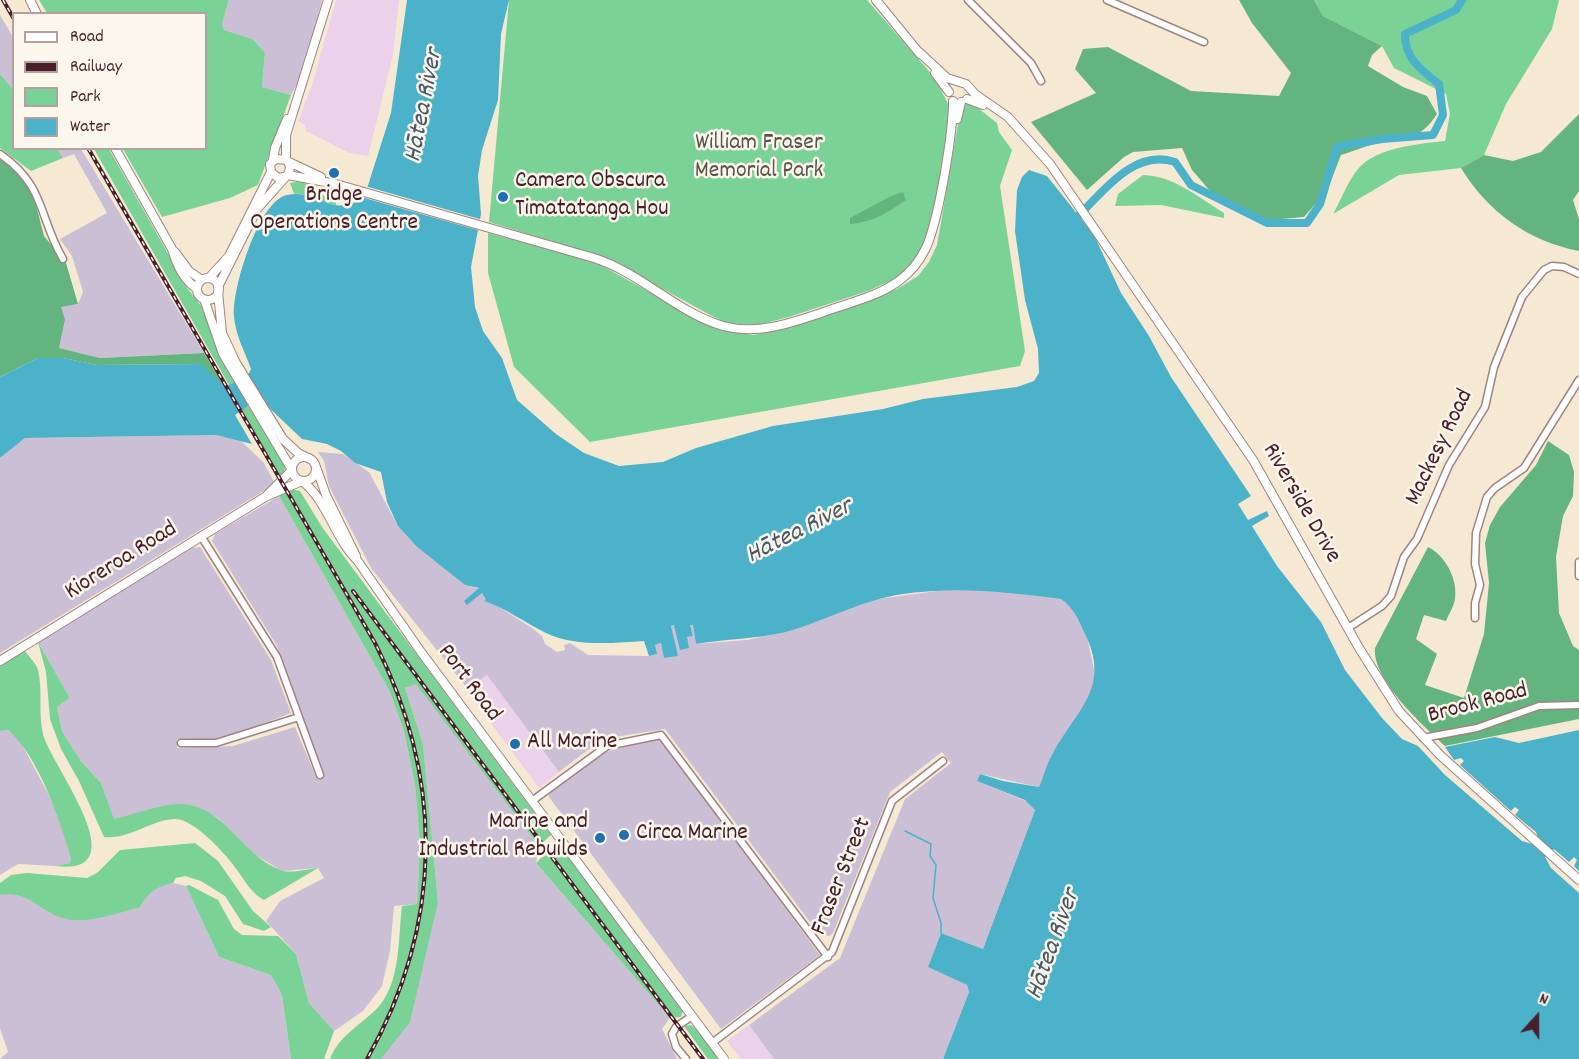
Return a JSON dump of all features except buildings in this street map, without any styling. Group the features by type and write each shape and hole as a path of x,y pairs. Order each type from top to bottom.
{"main road":[{"path":"204,299 212,298 218,290 257,209 291,168 287,160 286,135 328,0"},
{"path":"876,0 949,92 960,101"},
{"path":"919,52 947,78 956,82 949,92"},
{"name":"Riverside Drive","path":"956,82 963,82 1012,123 1042,153 1089,218 1252,460 1378,680 1422,738 1579,880"},
{"path":"271,172 278,178 286,176 336,184 608,263 717,324 747,329 772,328 870,296 907,275 920,258 929,238 960,101 969,89"},
{"path":"197,289 229,256 271,172 275,148 299,93"},
{"name":"Riverside Drive","path":"960,101 979,103 1012,123"},
{"path":"116,150 172,249 189,271 206,279 218,290"},
{"path":"273,160 287,160 336,184"},
{"name":"Port Road","path":"172,249 184,276 204,299 233,365 264,418 290,448 310,459 316,467 326,495 357,560 420,652 724,1059"},
{"name":"Port Road","path":"218,290 222,333 233,365"},
{"name":"Port Road","path":"264,418 270,435 295,477 315,492 345,549 357,560"},
{"path":"292,470 294,462 299,458 310,459"},
{"path":"302,480 312,478 316,467"},
{"name":"Kioreroa Road","path":"265,497 292,470"},
{"name":"Kioreroa Road","path":"0,661 265,497 302,480"}],"street":[{"path":"968,0 1031,63 1041,81"},
{"path":"1107,0 1203,42"},
{"path":"0,153 20,169 32,185 45,210 51,238 63,259"},
{"name":"Mackesy Road","path":"1348,628 1382,606 1391,596 1404,557 1417,540 1449,465 1485,407 1494,367 1522,297 1544,270 1552,266 1564,267 1579,274"},
{"path":"1475,618 1475,603 1480,585 1475,564 1475,543 1480,515 1487,497 1501,483 1524,468 1579,380"},
{"path":"201,536 277,657 320,775"},
{"path":"1579,562 1579,576"},
{"name":"Brook Road","path":"1422,738 1477,728 1539,706 1579,705"},
{"path":"181,743 216,743 299,717"},
{"path":"532,801 607,746 661,735 828,957"},
{"name":"Fraser Street","path":"712,1043 828,957 838,942 892,801 943,761"},
{"path":"686,1059 674,1043 672,1034 676,1027 692,1016"}],"shaded area":[{"path":"229,0 322,0 302,75 291,95 262,87 265,53 253,39 224,30 222,24"},
{"path":"336,0 399,0 393,55 368,156 349,153 306,131 305,125 298,121 312,85"},
{"path":"0,15 12,35 12,88 0,74"},
{"path":"58,150 82,150 204,353 100,358 59,348 65,320 60,307 78,304 83,292 72,256 60,239 107,213 74,154 63,158"},
{"path":"216,435 241,441 264,463 275,484 0,653 0,458 25,438"},
{"path":"318,452 343,454 369,472 398,526 417,547 465,585 480,589 465,601 467,604 482,593 487,599 484,601 496,605 532,628 542,636 545,644 557,652 565,650 564,645 570,643 588,655 649,656 657,654 654,645 661,643 665,658 677,655 671,626 675,625 678,639 693,636 690,625 693,624 696,644 747,640 789,631 871,600 952,589 982,589 1061,599 1071,606 1087,637 1096,679 1087,703 1053,753 1039,787 980,774 977,781 1026,801 1035,810 983,949 941,933 928,967 967,985 969,992 943,1059 774,1059 749,1025 840,958 905,799 951,763 942,752 890,792 833,933 829,936 819,934 665,729 602,739 559,772 487,675 468,689 371,568 329,486 324,461"},
{"path":"279,496 389,690 404,731 415,785 420,845 417,904 394,906 390,951 382,986 363,1011 334,1031 309,1003 296,954 266,921 280,901 324,878 318,868 282,871 254,854 218,818 180,804 114,820 101,783 81,761 62,731 57,707 70,698 38,642 192,548 200,547 271,660 291,713 232,736 216,739 177,739 177,748 233,746 295,727 316,777 323,775 277,646 212,541 215,534"},
{"path":"487,675 559,772 539,788 466,690"},
{"path":"416,683 539,846 536,863 670,1018 662,1029 677,1059 381,1059 438,902 423,744 405,688"},
{"path":"8,730 20,741 58,812 71,859 70,863 55,866 18,864 0,875 0,731"},
{"path":"657,738 661,739 820,955 721,1029 549,797 549,793 598,754"},
{"path":"173,883 186,886 219,957 271,975 282,995 291,1059 0,1059 8,1052 0,1028 0,895 12,893 27,897 51,914 140,907 148,893 157,886"},
{"path":"749,1025 774,1059 741,1059 727,1041"}],"green space":[{"path":"39,0 229,0 222,24 224,30 253,39 265,53 262,87 291,95 258,185 230,198 162,217 124,150 207,150 207,12 46,12"},
{"name":"William Fraser Memorial Park","path":"509,0 867,0 935,78 949,106 946,139 929,242 903,275 868,291 758,325 725,323 606,258 489,222"},
{"path":"1239,0 1314,0 1323,16 1382,46 1372,55 1368,66 1403,87 1427,96 1437,114 1425,128 1413,136 1376,143 1341,155 1327,191 1304,217 1269,220 1217,199 1192,170 1182,148 1133,152 1124,157 1087,190 1031,122 1096,93 1075,69 1083,49 1108,47 1191,91 1279,96 1291,73 1252,23"},
{"path":"1314,0 1559,0 1552,29 1506,104 1484,155 1461,168 1399,175 1333,214 1351,179 1366,162 1398,148 1445,141 1450,114 1446,94 1394,68 1382,46 1323,16"},
{"path":"0,74 12,88 12,150 58,150 63,158 31,171 0,148"},
{"path":"969,101 997,123 999,132 1012,150 1000,186 1025,351 1020,366 590,442 514,367 488,273 488,233 595,262 719,330 754,335 808,321 897,289 918,276 929,262 937,245 960,112 963,104"},
{"path":"1579,114 1579,191 1573,200 1579,219 1579,251 1543,240 1511,222 1484,198 1461,168 1484,155 1513,161 1541,152"},
{"path":"95,150 110,150 188,289 202,307 211,333 235,382 229,385"},
{"path":"0,159 21,174 31,186 44,236 66,263 78,304 61,307 65,320 59,348 100,358 204,353 225,388 200,364 97,365 63,358 38,358 0,377"},
{"path":"1143,175 1165,179 1185,188 1224,213 1224,218 1161,205 1115,206 1118,194"},
{"path":"301,181 326,197 336,200 336,205 305,195 294,194 290,183"},
{"path":"903,192 906,200 893,209 872,219 850,224 850,218"},
{"path":"248,406 286,464 282,480 242,409"},
{"path":"1548,441 1569,455 1574,472 1573,496 1563,516 1556,557 1559,613 1573,646 1579,650 1579,719 1445,746 1412,714 1390,688 1376,661 1375,648 1428,547 1440,556 1449,569 1454,584 1455,599 1446,621 1424,615 1416,639 1437,654 1425,685 1464,698 1484,634 1489,583 1485,543 1490,525 1500,507 1536,465"},
{"path":"291,489 300,491 322,527 551,835 539,846 416,684 405,688 423,744 438,902 410,1022 381,1059 330,1059 340,1042 374,1012 387,995 395,970 402,906 417,904 420,845 415,785 404,731 389,690 279,496"},
{"path":"38,642 70,698 57,707 62,731 81,761 101,783 114,819 166,805 182,804 197,807 211,814 267,863 289,872 318,868 264,900 252,891 218,847 191,824 182,820 166,820 122,836 104,837 79,781 61,749 50,719 46,672"},
{"path":"25,651 38,670 43,734 84,815 91,837 90,854 79,865 55,866 70,863 71,859 47,790 39,772 19,742 8,730 0,731 0,666"},
{"path":"557,842 683,1010 681,1017 670,1018 536,863"},
{"path":"195,843 218,861 253,911 271,927 264,931 243,924 225,896 201,881 185,876 176,878 173,883 153,891 140,907 82,920 54,915 26,898 10,894 0,895 0,883 11,875 27,873 87,878 97,873 120,850"},
{"path":"189,885 218,900 234,929 242,935 278,936 296,954 309,1003 334,1031 324,1059 291,1059 282,995 271,975 219,957 186,886"},
{"path":"691,1025 701,1033 720,1059 708,1059 684,1026"}],"water":[{"name":"Hātea River","path":"407,0 509,0 501,34 498,100 482,150 478,176 481,214 471,267 475,307 483,331 502,358 517,400 556,434 584,453 619,466 663,462 696,448 773,426 883,409 923,399 1017,387 1034,381 1039,373 1038,349 1025,300 1015,231 1017,190 1022,177 1029,170 1047,176 1094,235 1121,293 1149,336 1171,377 1251,496 1238,504 1248,520 1267,511 1269,516 1252,526 1277,566 1321,622 1345,670 1382,718 1402,739 1418,746 1445,775 1522,841 1532,844 1538,838 1536,832 1515,815 1519,810 1515,807 1511,811 1460,765 1464,761 1461,758 1454,760 1445,747 1495,737 1519,743 1579,730 1579,871 1574,866 1577,860 1574,857 1569,862 1554,849 1545,857 1551,868 1579,893 1579,1059 943,1059 969,992 967,985 928,967 941,933 983,949 1035,810 1025,800 977,781 980,774 1003,781 1039,787 1051,757 1081,709 1093,683 1092,651 1075,614 1061,599 963,590 903,594 872,601 786,632 764,636 696,644 693,625 690,625 693,636 687,637 689,648 680,650 674,625 671,626 678,656 664,658 661,643 655,645 657,654 649,656 644,641 594,643 557,637 484,601 486,599 482,593 467,605 464,601 479,588 465,585 417,547 398,526 387,502 381,472 355,463 341,451 327,444 302,439 263,402 248,406 235,415 252,444 216,435 25,438 0,458 0,377 38,358 63,358 97,365 201,364 225,387 248,375 251,369 238,336 234,316 237,287 242,268 257,229 276,201 287,195 308,195 342,205 352,204 364,198 391,113"}],"pier":[{"path":"365,186 483,220 481,231 361,197"}],"waterway":[{"path":"1071,223 1104,189 1130,168 1159,159 1175,162 1191,185 1267,223 1307,223 1320,204 1337,147 1382,139 1433,135 1443,115 1439,84 1415,63 1408,50 1405,34 1456,10 1462,0"},
{"path":"905,831 931,844 930,856 936,865 933,898 941,923 941,933"}],"railway":[{"path":"3,0 12,16"},
{"path":"89,150 375,643 398,695 414,747 423,799 426,852 421,905 410,957 392,1008 367,1059"},
{"path":"353,591 703,1059"}],"place":[{"name":"Bridge Operations Centre","path":"334,173"},
{"name":"Camera Obscura Timatatanga Hou","path":"503,197"},
{"name":"All Marine","path":"515,744"},
{"name":"Circa Marine","path":"624,835"},
{"name":"Marine and Industrial Rebuilds","path":"600,838"}]}
